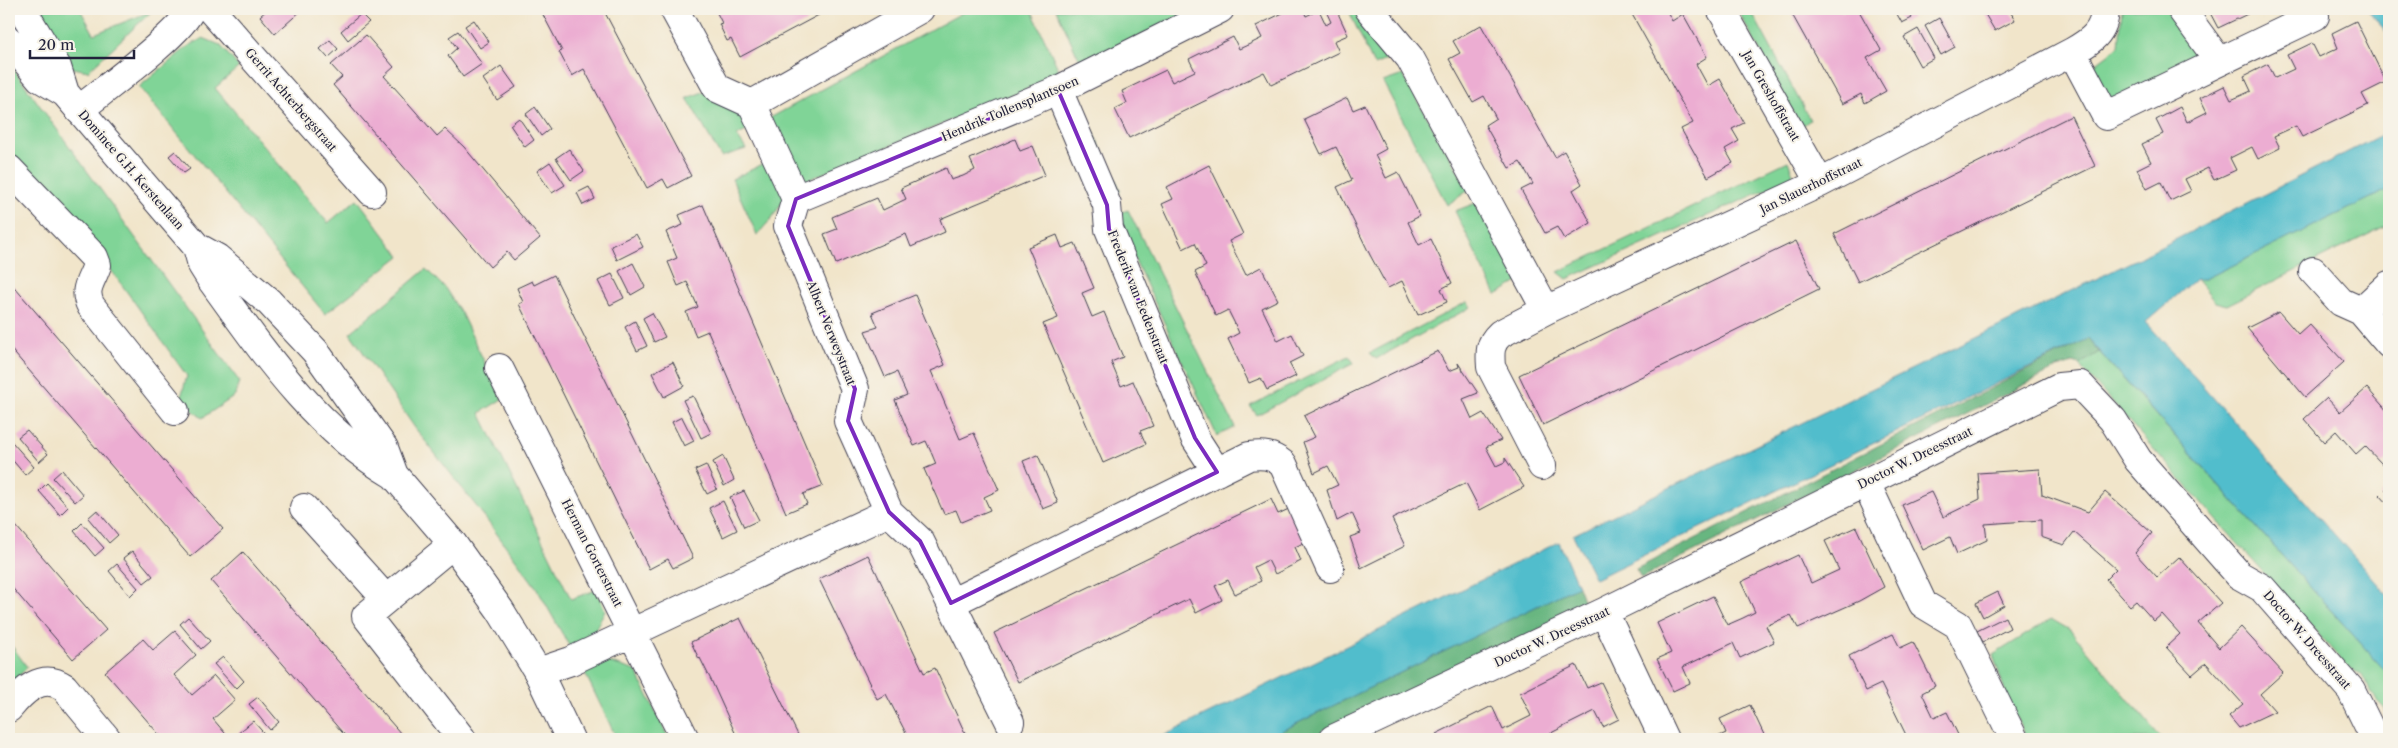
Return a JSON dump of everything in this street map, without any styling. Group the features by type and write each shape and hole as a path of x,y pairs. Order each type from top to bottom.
{"street":[{"name":"Dominee G.H. Kerstenlaan","path":"22,9 57,67 72,101"},
{"path":"72,101 172,33 189,16 191,9"},
{"name":"Gerrit Achterbergstraat","path":"210,9 372,192"},
{"path":"674,9 717,88 752,104 796,199"},
{"path":"752,104 920,9"},
{"name":"Hendrik Tollensplantsoen","path":"796,199 1058,90 1220,9"},
{"path":"1369,9 1410,58 1546,310"},
{"name":"Jan Greshoffstraat","path":"1721,9 1820,183"},
{"name":"Jan Slauerhoffstraat","path":"1542,466 1491,367 1490,349 1494,340 1500,334 1546,310 1820,183 2089,43 2098,33 2105,20 2105,9"},
{"path":"2181,9 2219,61"},
{"path":"2072,52 2106,116 2314,16"},
{"name":"Dominee G.H. Kerstenlaan","path":"9,41 40,78 72,101 197,247 217,258 269,302 315,351 384,448 394,475"},
{"name":"Frederik van Eedenstraat","path":"1058,90 1107,205 1109,229 1195,438 1217,472"},
{"path":"9,169 94,258 97,265 87,286 86,293 90,306 175,411"},
{"name":"Albert Verweystraat","path":"796,199 788,226 854,389 848,421 889,512 920,541 1010,722"},
{"name":"Dominee G.H. Kerstenlaan","path":"197,247 202,265 212,281 290,384 340,436 368,459 394,475 453,544 500,610 538,672 570,739"},
{"path":"2313,271 2341,302 2361,311 2389,344"},
{"path":"2361,311 2389,285"},
{"name":"Herman Gorterstraat","path":"499,368 685,739"},
{"name":"Doctor W. Dreesstraat","path":"1333,739 1604,612 2058,387 2080,385 2113,420 2138,460 2239,575 2262,588 2351,690 2375,739"},
{"path":"951,603 1249,456 1258,455 1276,458 1284,464 1330,568"},
{"path":"1866,483 1923,604 1958,625 2014,739"},
{"path":"304,508 386,599"},
{"path":"538,672 571,662 889,512"},
{"path":"453,544 366,616 462,739"},
{"path":"1604,612 1664,739"},
{"path":"9,708 20,695 38,682 56,682 64,687 107,739"}],"highlighted area":[{"path":"1058,90 1107,205 1109,229 1195,438 1217,472 951,603 920,541 889,512 848,421 855,389 788,226 796,199"}],"green space":[{"path":"33,9 80,9 94,34 152,11 88,71 68,67"},
{"path":"969,9 1031,9 1061,75 800,183 770,118"},
{"path":"1056,9 1195,9 1082,65"},
{"path":"1348,9 1363,9 1398,55 1374,65"},
{"path":"1737,9 1750,9 1810,120 1801,127"},
{"path":"2122,9 2166,9 2197,60 2109,105 2091,67 2119,46"},
{"path":"203,38 220,45 239,67 215,88 328,223 357,199 400,256 325,314 139,87 187,47"},
{"path":"9,63 239,381 235,396 202,418 180,400 187,376 104,260 59,205 9,154"},
{"path":"1403,75 1469,190 1447,205 1383,82"},
{"path":"706,91 746,109 753,127 737,136 746,149 721,157 687,98"},
{"path":"1077,97 1121,191 1110,197 1070,101"},
{"path":"1788,161 1794,177 1567,279 1558,272"},
{"path":"765,163 787,195 772,218 757,235 732,179"},
{"path":"2389,189 2389,224 2227,305 2215,302 2196,279 2205,279"},
{"path":"1476,203 1520,281 1496,295 1455,211"},
{"path":"1128,210 1235,427 1217,436 1114,215"},
{"path":"426,269 445,288 461,313 502,399 480,413 571,599 596,590 605,610 591,639 572,651 536,587 415,428 350,333"},
{"path":"1467,302 1471,307 1376,359 1370,353"},
{"path":"2088,339 2099,352 2079,365 2072,363 2058,368 1641,578 1636,569"},
{"path":"2099,352 2389,675 2389,714 2372,695 2364,677 2360,673 2350,670 2079,365"},
{"path":"1349,356 1354,363 1257,415 1250,406"},
{"path":"1578,586 1586,608 1311,739 1265,739"},
{"path":"2051,619 2070,630 2162,739 2027,739 2010,706 1993,655"},
{"path":"9,642 27,667 9,688"},
{"path":"605,661 636,671 669,739 617,739 584,671"}],"water":[{"path":"2367,9 2389,9 2389,35"},
{"path":"2389,131 2389,189 2205,279 2196,279 2146,322 2389,596 2389,675 2088,339 1595,579 1573,535 2149,253"},
{"path":"1559,542 1578,586 1265,739 1157,739"}],"building":[{"path":"268,9 303,9 275,34 260,16"},
{"path":"540,9 603,9 691,176 668,188 663,179 647,188 584,69 572,76 559,52 562,51"},
{"path":"715,9 830,9 740,57 731,39 727,41 719,24 722,23"},
{"path":"1291,9 1303,9 1306,16 1319,10 1326,25 1331,22 1325,9 1336,9 1348,35 1334,41 1339,52 1271,85 1264,72 1129,138 1115,109 1127,103 1122,91 1166,70 1172,82 1195,71 1189,59 1233,37 1239,49 1250,44 1262,38 1256,26"},
{"path":"1629,9 1666,9 1672,21 1683,14 1707,57 1696,64 1708,86 1720,79 1744,123 1732,129 1739,141 1725,149 1733,163 1708,177 1681,129 1693,123"},
{"path":"1789,9 1840,9 1842,12 1847,9 1858,9 1881,50 1867,58 1886,91 1865,103 1861,94 1842,104"},
{"path":"1894,9 1907,9 1912,18 1902,23"},
{"path":"1982,9 2013,9 2010,11 2015,20 1995,31"},
{"path":"2208,9 2258,9 2218,28"},
{"path":"361,14 369,22 348,40 341,31"},
{"path":"1939,18 1955,47 1941,55 1925,26"},
{"path":"474,20 489,42 480,48 465,26"},
{"path":"2356,21 2386,82 2362,94 2368,105 2302,137 2296,126 2274,136 2280,148 2258,159 2252,147 2230,158 2236,170 2214,180 2208,168 2185,179 2191,191 2170,201 2161,182 2147,189 2137,169 2151,162 2142,144 2163,134 2156,120 2180,107 2187,122 2207,112 2200,98 2224,86 2231,100 2251,91 2244,76 2268,64 2275,78 2294,69 2287,55 2312,43 2319,57 2338,48 2332,33"},
{"path":"1481,25 1555,157 1564,151 1582,184 1573,190 1591,223 1564,239 1557,227 1545,233 1521,190 1533,184 1527,173 1520,162 1509,168 1485,125 1496,118 1484,96 1473,102 1449,59 1460,53 1453,41"},
{"path":"1918,29 1934,58 1920,66 1904,37"},
{"path":"458,31 482,64 463,77 448,56 457,48 449,37"},
{"path":"366,35 394,67 384,76 437,136 445,129 464,147 540,238 514,260 507,252 490,267 333,85 342,77 331,65"},
{"path":"330,40 338,49 328,58 320,49"},
{"path":"501,66 516,87 497,100 483,79"},
{"path":"1347,98 1353,110 1365,105 1386,149 1375,155 1386,178 1398,172 1420,216 1408,222 1419,245 1431,239 1452,283 1441,289 1447,302 1418,315 1402,281 1388,288 1370,255 1337,187 1352,180 1336,147 1321,154 1304,119"},
{"path":"535,107 550,129 541,136 526,114"},
{"path":"2071,116 2095,166 1858,282 1834,234"},
{"path":"519,118 534,140 525,147 510,125"},
{"path":"1015,139 1020,151 1033,146 1045,175 940,219 945,232 911,247 906,234 836,264 824,234 837,229 832,217 877,198 883,210 906,199 901,188 946,168 951,180 963,176 975,170 970,159"},
{"path":"569,149 584,171 571,180 556,158"},
{"path":"175,151 190,169 184,173 169,156"},
{"path":"550,162 565,185 552,193 537,171"},
{"path":"1209,165 1243,234 1229,241 1246,275 1261,267 1278,300 1262,308 1278,341 1292,334 1303,356 1289,363 1296,376 1267,390 1261,378 1249,383 1228,339 1239,333 1234,322 1228,310 1216,316 1195,272 1206,266 1195,243 1183,249 1162,204 1173,199 1167,187"},
{"path":"589,187 595,199 583,205 577,193"},
{"path":"703,205 823,486 803,494 807,504 786,513 708,331 696,336 686,312 698,307 687,282 678,286 668,262 677,258 666,232 683,225 679,215"},
{"path":"636,234 643,247 617,260 611,246"},
{"path":"1057,235 1062,248 1075,243 1094,288 1082,293 1092,317 1104,312 1123,357 1111,362 1121,386 1133,381 1153,426 1140,431 1146,444 1103,463 1043,324 1058,318 1028,247"},
{"path":"1796,241 1819,289 1543,425 1519,375"},
{"path":"633,263 645,287 631,295 619,271"},
{"path":"612,274 624,298 610,305 598,281"},
{"path":"554,275 693,558 673,568 668,559 649,569 519,304 523,302 517,288 532,281 534,285"},
{"path":"9,281 223,529 190,557 9,347"},
{"path":"915,295 945,365 931,371 960,439 974,433 999,490 984,497 990,510 961,522 956,510 944,514 924,469 936,464 931,452 926,441 914,446 895,400 907,395 897,372 885,377 865,331 878,327 872,313"},
{"path":"2279,312 2298,334 2309,324 2344,362 2305,397 2247,328"},
{"path":"652,313 665,337 654,342 643,318"},
{"path":"635,321 647,346 637,351 625,327"},
{"path":"1438,351 1449,371 1459,367 1458,363 1478,393 1463,399 1472,419 1483,413 1501,440 1486,447 1496,466 1505,462 1505,458 1524,487 1480,510 1466,483 1392,519 1405,546 1361,568 1350,537 1361,533 1352,513 1337,521 1327,490 1338,485 1328,466 1314,473 1303,442 1315,437 1304,416"},
{"path":"673,362 684,386 664,397 652,373"},
{"path":"2367,388 2389,413 2389,425 2385,428 2389,433 2389,457 2382,464 2365,446 2356,454 2336,431 2324,442 2304,419 2327,398 2340,412"},
{"path":"693,396 711,433 701,438 683,400"},
{"path":"682,417 694,441 684,446 672,422"},
{"path":"27,430 48,454 39,462 18,437"},
{"path":"12,442 34,467 25,475 9,456 9,445"},
{"path":"1038,455 1058,503 1043,509 1023,461"},
{"path":"723,456 734,480 724,486 713,462"},
{"path":"706,465 717,489 707,494 695,470"},
{"path":"2040,469 2042,495 2088,512 2105,492 2152,533 2135,553 2157,577 2179,557 2221,603 2198,623 2219,648 2241,627 2283,673 2260,694 2275,711 2239,728 2229,716 2243,704 2206,663 2192,675 2166,647 2180,634 2162,614 2154,621 2136,601 2130,606 2106,579 2116,569 2074,532 2064,545 2041,537 2041,520 1985,524 1987,540 1957,554 1950,537 1923,550 1902,505 1931,492 1943,517 1980,499 1978,473"},
{"path":"62,470 83,495 75,502 53,478"},
{"path":"47,483 68,507 60,515 39,491"},
{"path":"2389,486 2389,505 2380,495"},
{"path":"744,491 759,520 744,527 730,497"},
{"path":"1271,499 1278,514 1293,507 1309,540 1295,547 1301,561 1275,574 1268,560 1254,567 1261,581 1235,594 1228,580 1215,586 1222,600 1196,613 1189,599 1018,682 994,633"},
{"path":"723,501 737,530 723,537 709,508"},
{"path":"97,510 118,535 109,543 88,518"},
{"path":"9,518 106,630 73,659 9,584"},
{"path":"82,523 104,548 95,556 74,531"},
{"path":"1856,527 1884,587 1859,601 1798,628 1791,615 1766,626 1774,642 1740,658 1733,643 1683,667 1690,683 1673,691 1657,659 1671,653 1657,623 1713,596 1727,625 1743,618 1755,612 1741,582 1798,555 1811,583 1839,570 1825,541"},
{"path":"132,551 153,576 144,583 123,558"},
{"path":"243,552 402,735 397,739 348,739 211,581"},
{"path":"868,555 924,673 935,668 965,733 970,739 909,739 886,694 877,699 819,579"},
{"path":"117,564 138,588 130,596 109,571"},
{"path":"1998,592 2004,605 1983,617 1976,603"},
{"path":"188,617 210,641 201,649 180,624"},
{"path":"2005,617 2010,628 1983,642 1977,631"},
{"path":"740,618 800,739 740,739 739,736 737,737 691,642"},
{"path":"175,631 196,655 174,675 192,695 214,676 235,700 213,719 230,739 163,739 105,672 143,639 153,650"},
{"path":"1893,634 1900,648 1913,642 1935,686 1922,693 1934,718 1947,712 1960,739 1908,739 1881,684 1866,691 1849,656"},
{"path":"223,657 244,681 236,689 214,664"},
{"path":"1576,665 1587,688 1601,682 1619,719 1603,727 1595,711 1545,736 1546,739 1438,739 1436,734 1492,706 1503,730 1531,716 1520,693"},
{"path":"258,697 279,722 270,730 249,704"},
{"path":"1750,705 1766,739 1713,739 1726,733 1720,719"},
{"path":"253,721 269,739 231,739"}]}
